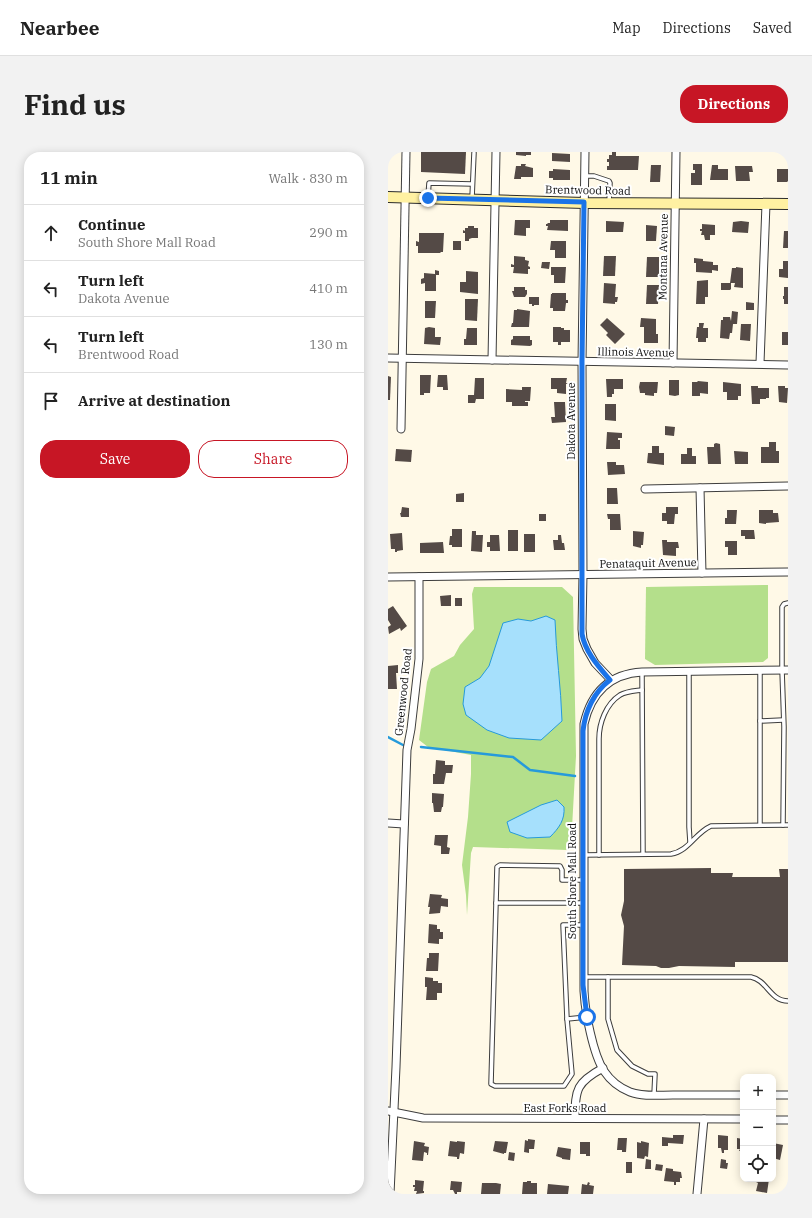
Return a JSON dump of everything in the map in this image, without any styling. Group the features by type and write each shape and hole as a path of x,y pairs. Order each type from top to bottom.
{"street":[{"path":"401,429 406,152"},
{"path":"492,360 496,152"},
{"name":"Dakota Avenue","path":"585,152 582,362 582,630 583,639 596,663 610,680"},
{"name":"Montana Avenue","path":"673,363 676,152"},
{"name":"Brentwood Road","path":"388,197 609,203 788,204"},
{"path":"760,363 766,204"},
{"name":"Illinois Avenue","path":"388,358 788,364"},
{"path":"645,489 788,486"},
{"path":"700,488 702,573"},
{"name":"Penataquit Avenue","path":"388,577 788,572"},
{"name":"Greenwood Road","path":"390,1194 391,1111 408,750 412,729 419,659 419,577"},
{"path":"610,680 619,676 642,672 785,670"},
{"name":"South Shore Mall Road","path":"610,680 592,700 587,711 584,724 583,977 587,1017 598,1057 603,1068 614,1082 625,1090 635,1093 654,1095 740,1095"},
{"path":"388,823 404,824"},
{"path":"575,1118 576,1100 580,1084 585,1079 603,1068"},
{"path":"776,1095 788,1095"},
{"name":"East Forks Road","path":"391,1111 423,1118 740,1120"},
{"path":"697,1194 704,1119"},
{"path":"776,1120 788,1120"}],"lane":[{"path":"472,199 474,153"},
{"path":"585,176 594,176 609,181 609,203"},
{"path":"428,198 429,183 472,184"},
{"path":"783,825 786,727 784,720 785,670 782,607 784,604 788,603"},
{"path":"760,670 760,825"},
{"path":"642,672 643,854"},
{"path":"688,672 690,842"},
{"path":"598,855 598,739 601,723 612,702 621,695 630,691 642,690"},
{"path":"760,722 784,720"},
{"path":"583,855 676,853 683,850 701,831 711,826 788,825"},
{"path":"583,880 562,880 562,870 560,866 500,865 497,868 491,1084 493,1086 564,1086 572,1074 567,1019 563,925 584,925"},
{"path":"496,902 583,903"},
{"path":"583,977 751,977 759,980 776,998 782,1001 788,1001"},
{"path":"608,977 608,1019 617,1050 632,1066 648,1074 655,1074 654,1095"},
{"path":"567,1019 587,1017"}],"green space":[{"path":"768,585 768,658 763,662 655,665 645,659 646,587"},
{"path":"474,587 562,587 573,597 576,756 571,846 567,850 473,847 471,853 467,915 462,865 468,817 471,755 428,747 419,740 427,682 431,669 454,656 460,645 474,629 472,594"}],"water":[{"path":"546,616 555,620 562,721 541,740 509,738 487,730 466,715 463,704 465,687 480,678 489,666 503,623 518,619 531,621"},
{"path":"557,800 564,807 564,816 559,827 550,837 527,838 510,832 507,822 541,805"}],"building":[{"path":"421,152 466,152 465,174 421,172"},
{"path":"516,152 531,152 531,155 516,155"},
{"path":"612,152 616,152 616,156 639,156 638,170 607,170 609,162 607,162 607,159 609,159 609,155 612,155"},
{"path":"552,153 570,154 570,162 552,161"},
{"path":"521,164 526,164 525,166 533,168 533,177 521,177 521,179 514,179 516,166 521,166"},
{"path":"693,164 702,164 702,185 691,185 691,173 695,173 695,170 693,170"},
{"path":"651,165 661,165 660,182 650,182"},
{"path":"712,165 718,165 718,169 728,169 728,180 710,180"},
{"path":"735,166 752,166 753,172 749,172 750,181 736,181"},
{"path":"553,169 570,170 570,180 553,180 553,178 549,178 549,171 553,171"},
{"path":"777,169 788,169 787,182 777,182"},
{"path":"515,220 530,220 530,228 526,228 526,236 514,235"},
{"path":"550,220 568,220 568,231 547,230 548,226 546,226 546,224 550,223"},
{"path":"606,221 624,222 623,232 606,232"},
{"path":"733,222 749,222 748,233 732,232"},
{"path":"702,224 715,225 715,235 710,235 710,240 705,240 704,235 701,235 702,231 700,231 700,229 702,229"},
{"path":"646,225 657,226 656,241 646,241"},
{"path":"468,226 478,228 478,238 472,238 469,239 469,241 465,241 465,233 463,233 463,230 465,231 465,228 468,228"},
{"path":"784,231 788,231 788,248 783,248"},
{"path":"419,233 444,233 443,252 418,253 416,241 419,242"},
{"path":"453,241 461,241 461,250 453,250"},
{"path":"551,241 566,241 566,258 555,258 555,250 550,250"},
{"path":"514,256 525,257 525,260 529,261 528,266 530,269 528,269 528,274 513,273 514,267 511,267 511,264 514,265"},
{"path":"604,256 616,256 615,276 603,276"},
{"path":"647,257 659,257 659,277 646,277"},
{"path":"694,258 713,262 713,265 718,265 718,271 712,270 712,273 696,272 696,263 694,263"},
{"path":"783,261 788,261 788,278 779,277 779,269 783,269"},
{"path":"542,262 550,262 549,269 541,268"},
{"path":"551,267 566,267 565,283 554,283 554,275 551,275"},
{"path":"732,268 743,268 743,288 734,287 735,283 730,283"},
{"path":"435,270 439,271 439,275 436,275 436,291 425,291 425,283 421,284 421,279 424,278 424,273 435,274"},
{"path":"466,271 478,272 478,294 460,292 460,282 466,282"},
{"path":"708,280 708,297 705,297 705,304 696,304 697,281"},
{"path":"604,283 616,284 615,297 618,297 615,304 603,303"},
{"path":"721,283 731,283 731,289 721,290"},
{"path":"647,285 659,285 658,304 646,304"},
{"path":"514,287 525,287 527,294 525,297 514,297 512,291 514,291"},
{"path":"784,287 788,287 788,304 784,304"},
{"path":"552,293 566,293 566,300 568,300 568,303 566,303 565,311 553,311 553,308 550,308"},
{"path":"529,297 539,297 539,305 532,306 532,304 529,304"},
{"path":"465,299 478,299 477,321 465,320"},
{"path":"425,301 436,301 435,318 425,318"},
{"path":"746,302 754,303 754,310 746,310"},
{"path":"514,310 530,311 529,327 511,327 513,323"},
{"path":"732,311 738,312 737,324 733,324 732,333 730,333 729,339 720,338 721,320 723,320 723,317 730,317 731,321"},
{"path":"607,318 625,334 615,344 606,335 608,333 600,325"},
{"path":"641,318 656,319 656,334 658,334 658,343 644,343 644,327 640,327"},
{"path":"699,323 704,323 703,328 708,328 708,338 706,338 706,342 698,342 698,338 696,338"},
{"path":"741,324 751,324 750,341 740,340"},
{"path":"553,327 561,327 564,328 564,330 570,330 570,342 561,342 561,345 558,345 558,342 553,342"},
{"path":"425,328 435,328 435,337 441,337 440,345 424,344"},
{"path":"467,328 477,328 477,345 464,345"},
{"path":"782,332 788,332 788,345 782,345"},
{"path":"513,336 530,336 532,345 511,345"},
{"path":"420,375 431,375 430,393 420,395"},
{"path":"438,375 447,375 448,390 443,390 443,387 437,387"},
{"path":"388,376 391,377 390,400 388,400"},
{"path":"475,378 484,378 484,399 476,399 475,403 468,403 468,395 474,395"},
{"path":"551,378 567,378 566,383 569,384 566,384 566,394 557,393 557,389 551,389"},
{"path":"606,379 623,379 623,389 614,389 614,394 612,394 612,397 607,397"},
{"path":"669,380 679,380 679,395 669,395"},
{"path":"640,382 658,382 657,393 654,393 654,396 640,393"},
{"path":"692,382 708,382 708,394 700,393 700,396 692,396"},
{"path":"723,382 741,384 741,396 738,396 738,400 727,400 727,392 723,392"},
{"path":"751,386 758,386 758,388 769,388 769,398 760,399 760,404 752,404"},
{"path":"778,386 785,386 785,388 788,388 787,403 779,402"},
{"path":"522,387 531,387 530,401 525,401 528,402 528,406 512,406 512,402 506,402 506,389 522,390"},
{"path":"554,402 565,402 566,422 552,423 551,417 555,417"},
{"path":"605,404 616,404 616,421 605,420"},
{"path":"665,426 675,427 674,436 665,435"},
{"path":"607,432 622,433 622,438 618,438 618,440 620,440 620,449 606,449"},
{"path":"769,442 776,442 776,451 779,451 779,463 761,463 761,447 769,447"},
{"path":"714,444 720,444 721,464 708,464 707,447 714,447"},
{"path":"652,446 659,446 659,453 664,453 664,465 647,463 648,453 652,453"},
{"path":"687,448 692,448 692,456 696,456 696,464 681,464 681,454 687,454"},
{"path":"396,449 412,450 411,462 395,461"},
{"path":"734,451 748,452 748,464 735,464"},
{"path":"607,462 616,462 616,465 624,465 625,474 608,475"},
{"path":"607,488 617,488 618,504 607,504"},
{"path":"464,493 464,502 456,502 456,494"},
{"path":"402,507 409,508 409,517 401,517 400,513"},
{"path":"666,507 678,507 678,514 675,514 674,524 667,524 667,521 662,521 662,513 666,513"},
{"path":"727,510 737,510 736,524 725,524"},
{"path":"759,510 773,510 773,513 778,513 779,522 766,524 759,523"},
{"path":"539,514 546,514 546,521 539,521"},
{"path":"607,514 620,514 621,530 610,530 610,519 608,519"},
{"path":"452,529 462,529 462,547 452,547 452,545 449,545 450,536 452,536"},
{"path":"508,530 518,530 518,551 508,551"},
{"path":"741,530 754,530 755,539 745,539 745,536 741,536"},
{"path":"472,531 476,531 476,535 483,535 482,552 471,551"},
{"path":"633,531 644,532 643,545 641,545 641,548 633,546"},
{"path":"402,533 403,550 395,552 395,549 391,549 390,534"},
{"path":"524,534 535,534 535,552 524,552"},
{"path":"490,535 499,535 500,551 490,551 490,547 487,547 487,542 490,542"},
{"path":"558,535 561,535 565,550 554,550 553,540 558,540"},
{"path":"662,540 667,540 667,542 678,542 679,548 676,548 676,556 663,555"},
{"path":"725,541 737,541 737,555 728,555 728,547 725,547"},
{"path":"443,542 444,553 420,553 420,543"},
{"path":"451,595 451,606 441,606 440,596"},
{"path":"455,598 462,598 462,606 455,606"},
{"path":"393,606 407,626 401,631 400,628 389,634 388,627 391,625 388,620 388,609"},
{"path":"398,665 398,673 396,673 397,689 388,689 388,666"},
{"path":"436,760 445,761 445,765 453,765 452,773 446,773 444,784 433,784 433,774 435,774"},
{"path":"432,793 444,794 441,812 434,812"},
{"path":"435,835 448,835 447,847 450,848 449,854 441,854 441,846 434,845"},
{"path":"711,868 711,873 733,873 732,877 780,877 779,869 788,869 788,962 735,962 735,967 679,966 661,968 656,966 622,965 624,926 621,915 624,901 624,869"},
{"path":"430,894 442,895 441,898 448,899 448,907 441,906 440,913 429,914 430,907 428,907"},
{"path":"429,924 437,925 437,929 440,929 440,932 443,932 443,939 439,939 439,944 428,943"},
{"path":"429,953 439,953 438,971 426,971"},
{"path":"425,977 433,978 433,981 442,983 442,993 437,993 437,1000 426,1000 427,987 425,987"},
{"path":"673,1135 684,1135 683,1144 668,1143 668,1146 662,1146 662,1137 673,1138"},
{"path":"718,1135 728,1136 728,1150 724,1150 724,1153 722,1153 721,1148 718,1148"},
{"path":"618,1138 627,1138 626,1152 617,1150"},
{"path":"737,1138 740,1138 740,1149 737,1149"},
{"path":"528,1139 535,1140 534,1149 529,1149 529,1153 524,1152 525,1140 528,1141"},
{"path":"414,1141 425,1143 424,1146 429,1147 428,1155 424,1152 423,1161 412,1160"},
{"path":"450,1141 465,1142 464,1154 460,1153 459,1159 457,1159 457,1157 448,1156"},
{"path":"495,1141 508,1142 506,1153 504,1154 493,1151"},
{"path":"641,1141 649,1143 648,1157 645,1156 644,1159 637,1158 637,1142 641,1143"},
{"path":"580,1142 590,1142 590,1156 580,1154"},
{"path":"776,1144 783,1145 780,1160 776,1159"},
{"path":"558,1147 571,1149 570,1160 562,1159 556,1156"},
{"path":"509,1152 515,1153 514,1161 508,1160"},
{"path":"646,1159 651,1160 651,1169 645,1169"},
{"path":"721,1159 726,1160 726,1163 728,1163 727,1169 720,1168"},
{"path":"626,1162 632,1162 632,1173 626,1173"},
{"path":"656,1164 663,1165 662,1171 655,1170"},
{"path":"666,1168 681,1172 682,1178 680,1178 680,1182 676,1182 676,1185 674,1185 674,1182 664,1181"},
{"path":"415,1180 424,1181 424,1193 416,1194 417,1191 414,1191 415,1187 413,1187 413,1185 415,1185"},
{"path":"451,1181 462,1182 461,1192 457,1192 457,1194 455,1194 453,1190 450,1190"},
{"path":"527,1181 537,1183 537,1194 522,1194 523,1182"},
{"path":"588,1182 590,1183 589,1185 594,1186 593,1194 581,1194 582,1184 587,1185"},
{"path":"756,1182 769,1182 767,1193 756,1191 758,1183"},
{"path":"482,1183 501,1184 500,1194 481,1194"},
{"path":"548,1184 569,1186 568,1194 547,1194"}],"waterway":[{"path":"388,737 403,745"},
{"path":"421,747 513,757 530,770 575,776"}],"route":[{"path":"428,198 584,202 582,362 582,634 585,645 591,656 610,680 592,700 585,717 583,731 583,985 587,1017"}]}
